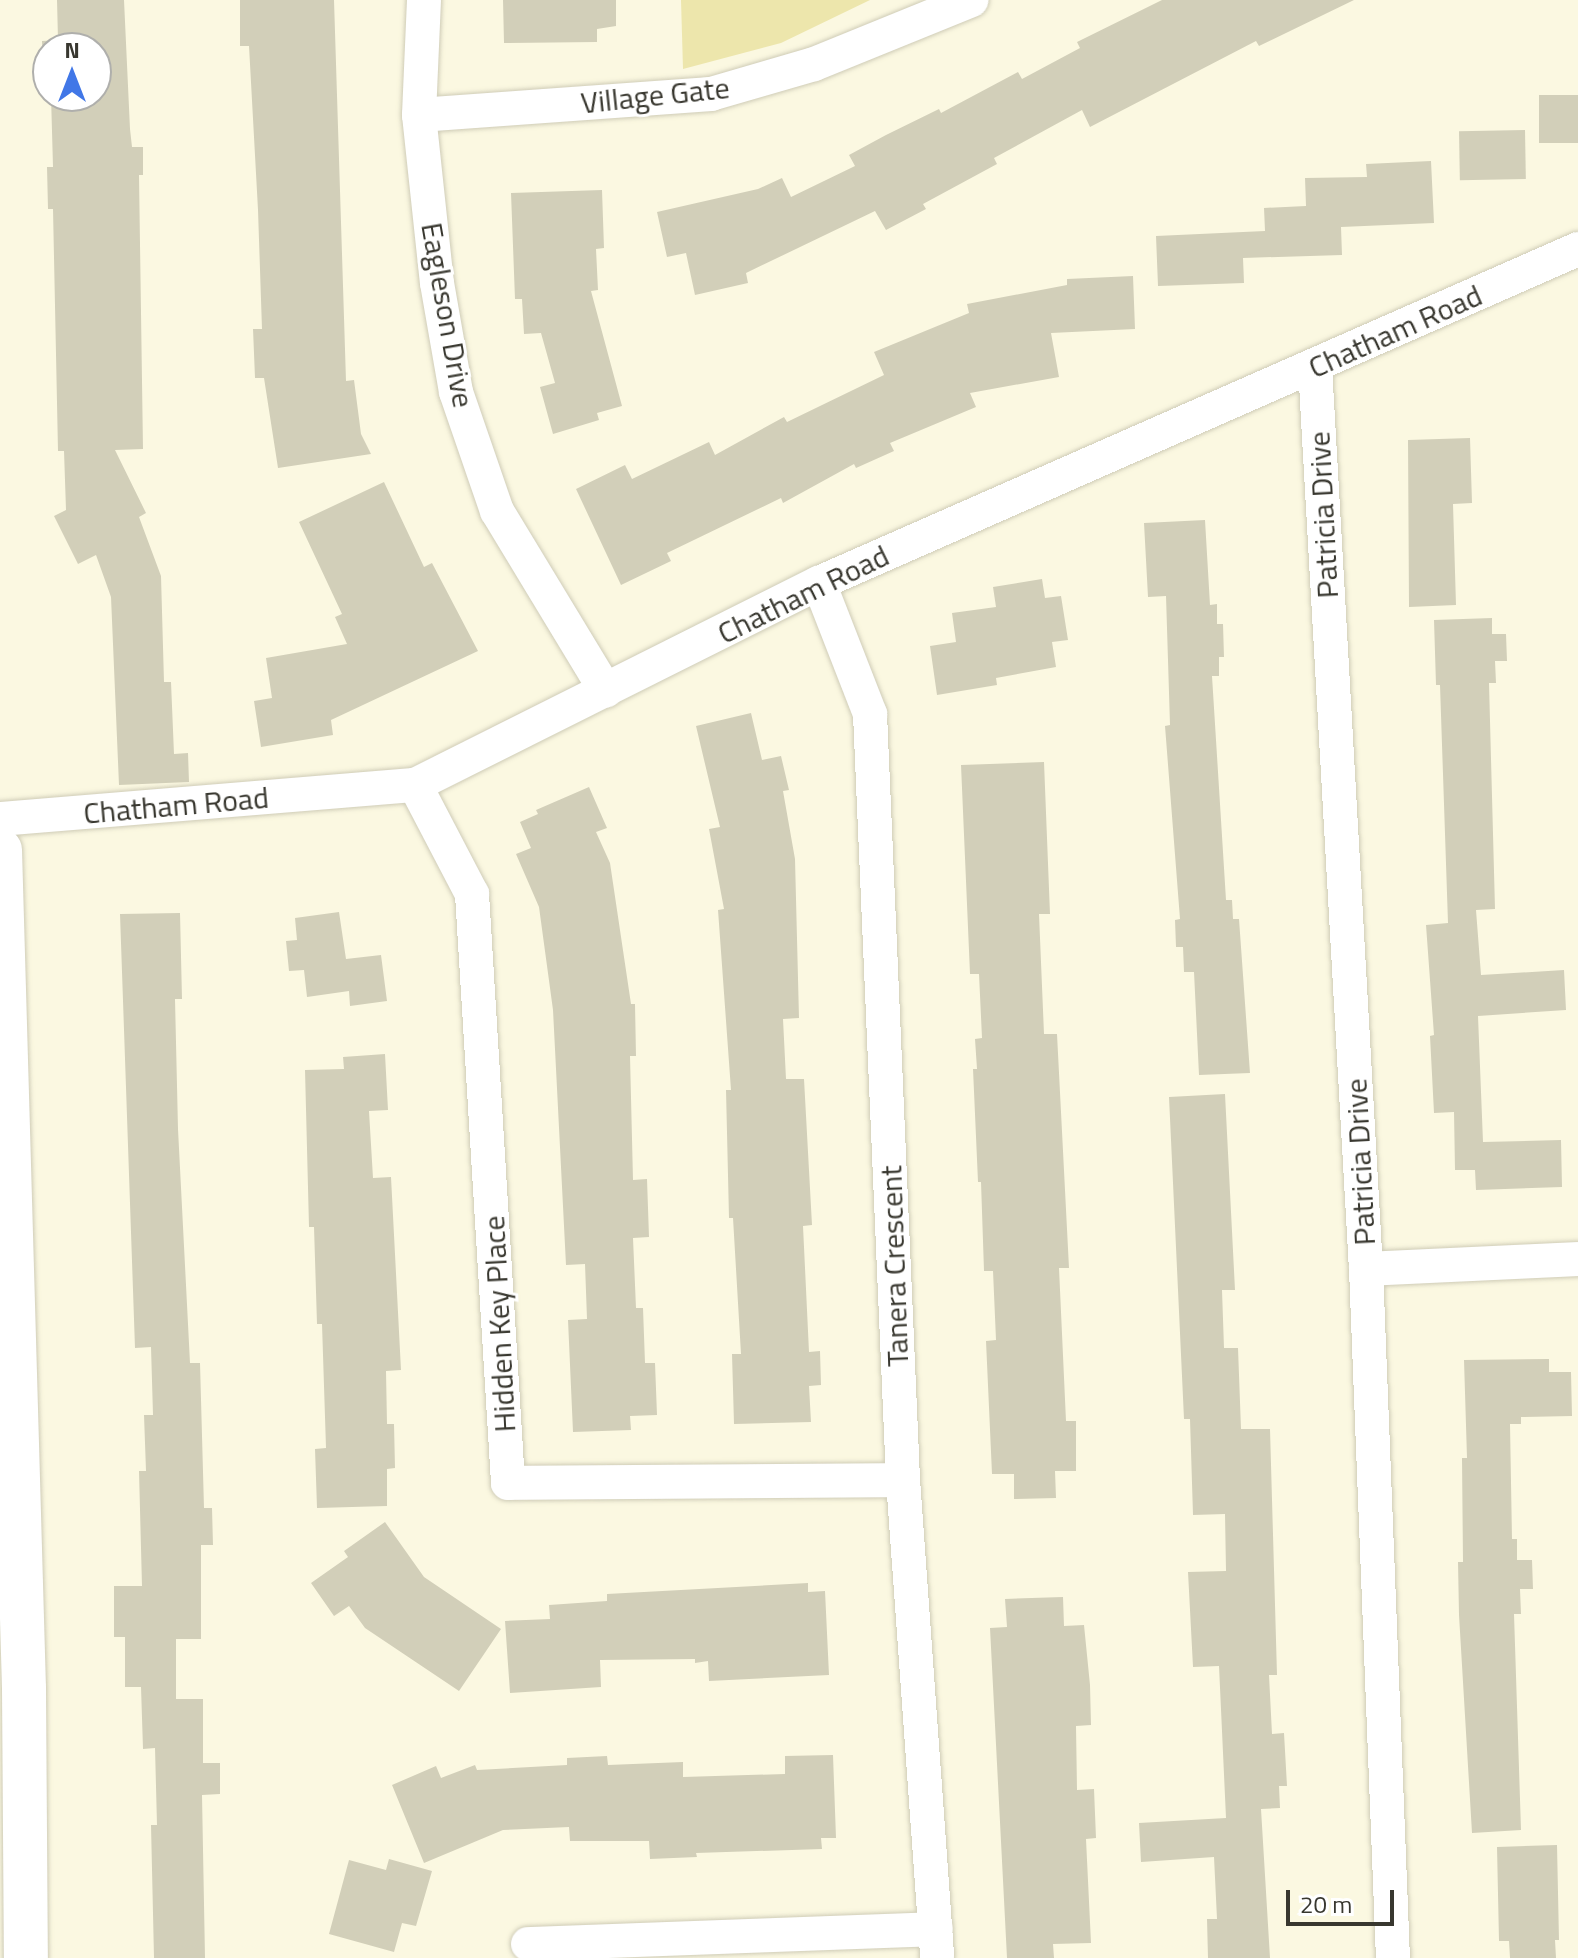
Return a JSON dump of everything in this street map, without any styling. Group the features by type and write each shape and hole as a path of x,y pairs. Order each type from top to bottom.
{"street":[{"name":"Eagleson Drive","path":"424,0 419,115 437,283 456,392 497,511 606,691"},
{"name":"Village Gate","path":"419,115 711,94 814,64 972,0"},
{"name":"Chatham Road","path":"0,819 415,785 819,583 1578,249"},
{"name":"Patricia Drive","path":"1315,366 1366,1269 1393,1958"},
{"name":"Tanera Crescent","path":"819,583 870,714 903,1480 936,1944"},
{"name":"Hidden Key Place","path":"415,785 472,894 508,1483 903,1480"},
{"path":"0,850 12,1689 26,1958"},
{"path":"1366,1269 1578,1259"},
{"path":"528,1944 936,1944"}],"shaded area":[{"path":"681,0 870,0 781,43 683,69"}],"building":[{"path":"57,0 124,0 132,147 143,147 143,175 139,175 143,449 115,450 146,513 139,517 161,576 164,682 171,682 174,754 188,753 189,782 119,785 111,597 96,555 78,564 54,516 66,510 64,451 58,451 53,209 48,209 47,167 53,167 51,112 112,112 112,32 58,32"},
{"path":"240,0 334,0 346,381 354,380 361,434 371,454 278,468 264,378 255,378 253,329 262,329 258,210 249,46 240,46"},
{"path":"503,0 616,0 616,26 597,29 597,42 504,43"},
{"path":"1162,0 1354,0 1259,46 1256,41 1090,127 1082,110 994,158 997,164 923,204 926,209 886,230 875,211 746,273 748,283 695,295 686,253 667,257 657,212 758,189 782,178 791,197 855,166 849,155 886,135 939,109 941,113 1018,72 1022,79 1080,48 1077,42"},
{"path":"1539,95 1578,95 1578,143 1539,143"},
{"path":"1525,130 1526,179 1460,180 1459,131"},
{"path":"1431,161 1434,223 1341,227 1342,255 1243,258 1244,283 1158,286 1156,236 1265,231 1264,208 1306,206 1305,178 1367,177 1366,164"},
{"path":"602,190 604,248 596,249 598,290 591,291 622,406 597,413 599,420 553,434 540,387 555,383 541,333 524,334 522,299 515,299 511,193"},
{"path":"1133,276 1135,329 1051,333 1059,377 970,393 976,407 890,443 894,451 856,468 854,464 783,503 781,498 667,553 671,561 621,585 576,489 625,465 632,479 709,442 715,455 784,417 787,422 884,375 874,352 969,313 967,304 1067,285 1067,279"},
{"path":"1470,438 1472,503 1453,504 1456,605 1409,607 1408,440"},
{"path":"384,482 424,567 432,563 478,651 331,720 333,735 261,747 254,701 272,698 266,658 347,644 335,617 342,614 299,522"},
{"path":"1205,520 1210,605 1217,604 1217,624 1223,624 1224,657 1219,657 1219,676 1212,676 1226,900 1232,900 1233,919 1239,919 1250,1073 1199,1075 1194,972 1184,972 1183,947 1176,947 1175,920 1180,919 1165,726 1170,725 1166,596 1148,597 1144,523"},
{"path":"1042,579 1045,598 1061,596 1068,640 1052,642 1056,667 996,678 997,685 937,695 930,646 956,642 952,613 996,607 993,587"},
{"path":"1492,618 1492,634 1506,634 1507,661 1495,661 1496,683 1489,683 1495,909 1476,910 1481,975 1564,970 1566,1010 1478,1016 1483,1142 1561,1140 1562,1187 1476,1190 1475,1170 1455,1170 1454,1112 1434,1113 1430,1036 1434,1035 1426,925 1448,923 1440,685 1436,685 1434,620"},
{"path":"751,713 762,760 781,756 789,790 783,791 795,859 799,1018 783,1019 786,1079 804,1079 812,1225 803,1226 809,1352 820,1351 821,1385 809,1386 811,1422 734,1424 732,1354 741,1354 733,1218 729,1218 726,1090 731,1090 718,910 724,909 709,829 720,827 696,726"},
{"path":"1044,762 1050,914 1039,914 1044,1034 1057,1034 1069,1268 1059,1268 1066,1421 1076,1421 1076,1471 1055,1471 1056,1498 1014,1499 1014,1474 992,1474 986,1341 996,1340 993,1271 984,1271 981,1182 978,1182 973,1069 977,1069 975,1039 982,1038 979,974 970,974 961,765"},
{"path":"589,787 607,828 596,832 610,863 631,1004 635,1004 636,1056 630,1056 633,1180 647,1179 649,1237 633,1238 636,1308 643,1308 645,1363 655,1363 657,1415 630,1416 631,1430 573,1432 568,1320 587,1319 585,1264 566,1265 553,1010 539,907 516,854 531,848 520,822 538,814 536,810"},
{"path":"339,912 346,959 381,955 387,1001 350,1006 349,991 307,997 304,970 289,971 286,941 297,940 295,918"},
{"path":"180,913 182,999 175,999 190,1363 200,1363 204,1508 212,1508 213,1545 201,1545 201,1639 176,1639 176,1699 203,1699 203,1763 220,1763 220,1794 202,1795 205,1958 154,1958 151,1825 157,1825 155,1748 143,1749 141,1687 125,1687 125,1637 114,1637 114,1586 142,1586 139,1471 146,1471 144,1415 153,1415 151,1347 135,1348 120,914"},
{"path":"385,1054 388,1110 369,1111 373,1178 391,1177 401,1370 386,1371 387,1424 394,1424 395,1468 387,1469 387,1506 317,1508 315,1449 326,1448 322,1324 317,1324 314,1227 309,1227 305,1070 344,1069 343,1057"},
{"path":"1225,1094 1235,1290 1222,1290 1224,1348 1238,1348 1241,1429 1270,1429 1277,1675 1269,1675 1272,1734 1284,1733 1287,1786 1279,1786 1280,1808 1261,1809 1270,1958 1208,1958 1207,1919 1217,1919 1214,1857 1141,1862 1139,1823 1226,1818 1219,1666 1193,1667 1188,1572 1226,1571 1225,1514 1193,1515 1190,1419 1184,1419 1169,1097"},
{"path":"1549,1359 1549,1372 1571,1372 1572,1416 1521,1417 1521,1424 1510,1424 1512,1539 1517,1539 1517,1560 1532,1560 1533,1589 1520,1589 1521,1614 1514,1614 1521,1830 1472,1833 1458,1562 1463,1562 1462,1458 1467,1458 1464,1360"},
{"path":"385,1522 424,1577 501,1629 459,1691 365,1628 349,1606 334,1616 311,1583 348,1557 344,1551"},
{"path":"808,1583 808,1592 825,1591 829,1675 709,1681 708,1661 600,1660 601,1687 510,1693 505,1621 550,1619 549,1605 607,1601 607,1594"},
{"path":"1063,1597 1064,1626 1084,1625 1090,1685 1091,1725 1076,1726 1077,1790 1094,1789 1096,1838 1086,1839 1091,1943 1053,1944 1054,1958 1007,1958 990,1628 1007,1627 1005,1599"},
{"path":"833,1755 836,1838 821,1838 822,1849 696,1853 697,1857 650,1859 649,1841 570,1841 569,1827 503,1830 424,1863 392,1785 436,1766 441,1778 475,1765 477,1770 567,1765 567,1758 607,1756 608,1765 683,1762 683,1777 785,1774 785,1756"},
{"path":"1557,1845 1559,1940 1555,1940 1556,1958 1510,1958 1509,1941 1499,1941 1497,1847"},
{"path":"389,1859 432,1871 416,1926 402,1923 394,1952 329,1934 349,1860 386,1870"}]}
